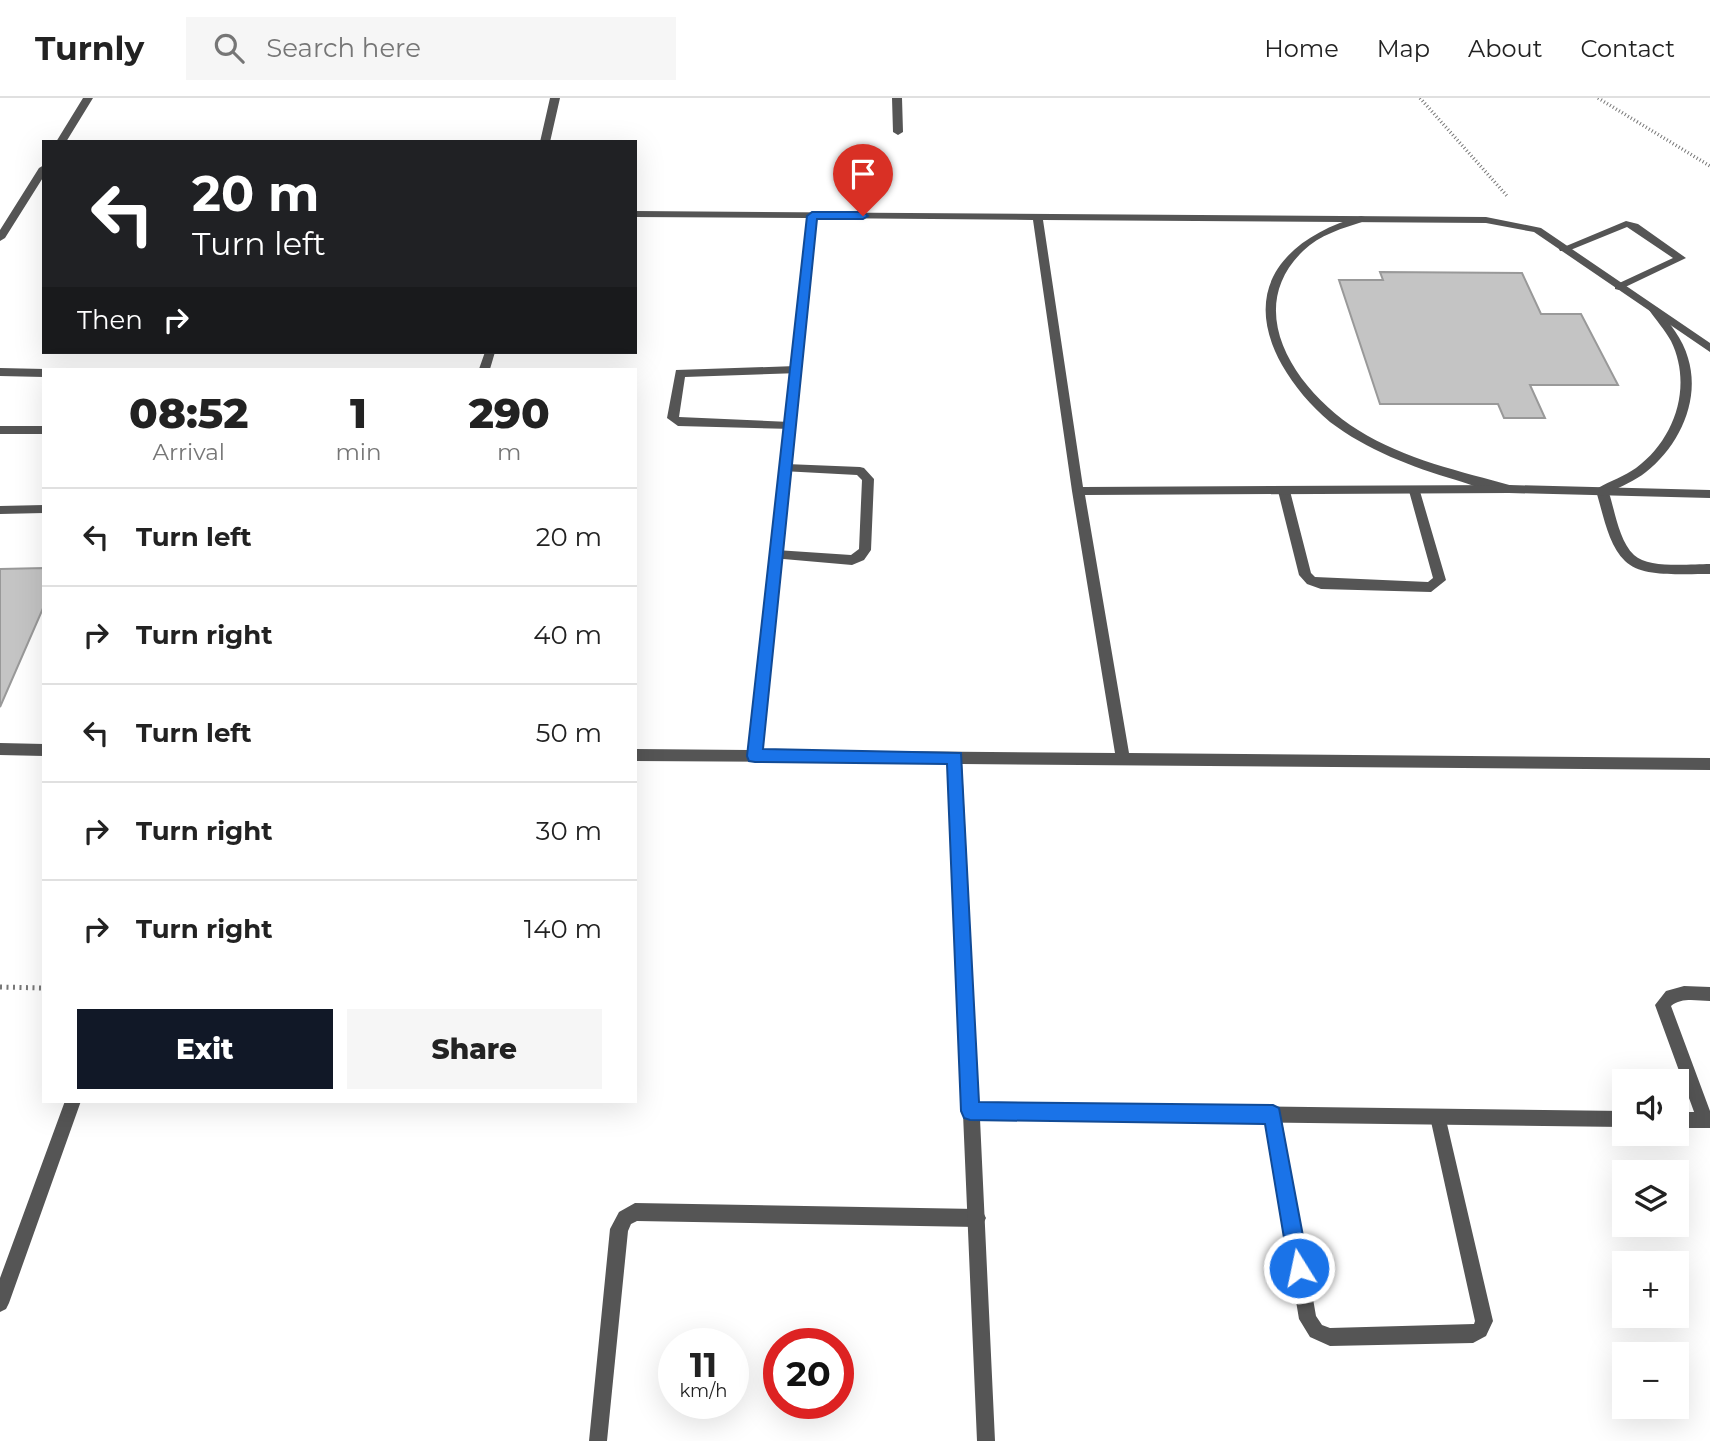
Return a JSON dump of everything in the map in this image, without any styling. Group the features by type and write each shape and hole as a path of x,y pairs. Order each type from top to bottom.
{"street":[{"path":"62,140 88,98"},
{"path":"545,140 555,98"},
{"path":"897,98 898,132"},
{"path":"0,238 42,171"},
{"path":"637,214 1486,220 1536,230 1710,348"},
{"path":"0,215 14,215"},
{"path":"755,756 812,216"},
{"path":"1038,217 1078,491 1123,759"},
{"path":"1361,219 1325,231 1297,250 1278,275 1270,303 1272,334 1287,368 1314,401 1352,431 1399,457 1452,477 1510,489"},
{"path":"1564,249 1626,224 1634,226 1681,258 1619,286"},
{"path":"1602,491 1641,470 1668,443 1684,411 1686,377 1677,342 1654,310"},
{"path":"790,426 678,422 673,418 678,376 685,371 796,370"},
{"path":"0,372 42,373"},
{"path":"0,430 42,430"},
{"path":"776,555 852,559 865,550 866,474 860,471 786,468"},
{"path":"1078,491 1510,489 1710,494"},
{"path":"1284,491 1305,575 1311,581 1321,584 1431,587 1440,580 1415,491"},
{"path":"1602,491 1626,556 1635,563 1648,567 1710,569"},
{"path":"0,510 42,509"},
{"path":"0,749 42,750"},
{"path":"637,755 1710,764"},
{"path":"955,758 986,1441"},
{"path":"1689,1120 1708,1120 1663,1005 1666,998 1674,993 1710,994"},
{"path":"0,1303 72,1103"},
{"path":"970,1111 1612,1119"},
{"path":"1273,1115 1308,1319 1316,1331 1330,1337 1473,1334 1480,1330 1484,1321 1438,1117"},
{"path":"598,1441 619,1229 625,1218 635,1212 977,1218"}],"path":[{"path":"1420,98 1536,230"},
{"path":"1598,98 1710,166"},
{"path":"0,987 42,988"}],"building":[{"path":"1380,272 1522,273 1541,314 1581,314 1618,385 1530,385 1545,418 1504,418 1498,404 1380,404 1339,280 1383,280"},
{"path":"42,568 42,611 0,707 0,569"}],"route":[{"path":"863,216 812,216 755,756 955,758 970,1111 1273,1115 1299,1268"}]}
